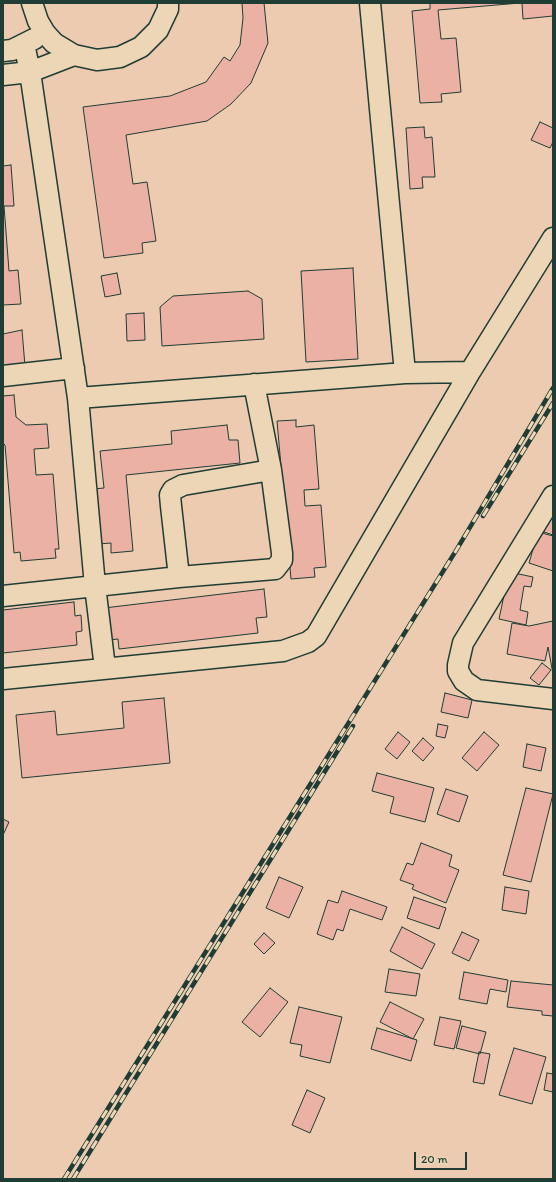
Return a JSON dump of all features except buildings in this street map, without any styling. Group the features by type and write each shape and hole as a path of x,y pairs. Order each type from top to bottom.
{"street":[{"path":"32,3 38,21 45,33 54,43 74,55 97,60 120,57 141,47 158,30 168,9 168,3"},
{"path":"370,3 405,373"},
{"path":"3,51 12,50 45,33"},
{"path":"24,44 30,72 78,398 104,668"},
{"path":"3,75 30,72 74,55"},
{"path":"3,679 283,651 308,642 316,636 470,372 553,238"},
{"path":"3,376 74,368"},
{"path":"78,398 405,373 470,372"},
{"path":"3,596 179,577 275,569 282,560 271,470 254,384"},
{"path":"179,577 170,495 173,490 183,485 271,470"},
{"path":"553,496 463,643 458,671 464,681 477,690 553,699"}],"railway":[{"path":"64,1179 457,549 553,388"},
{"path":"483,516 553,403"},
{"path":"73,1179 353,726"}]}
